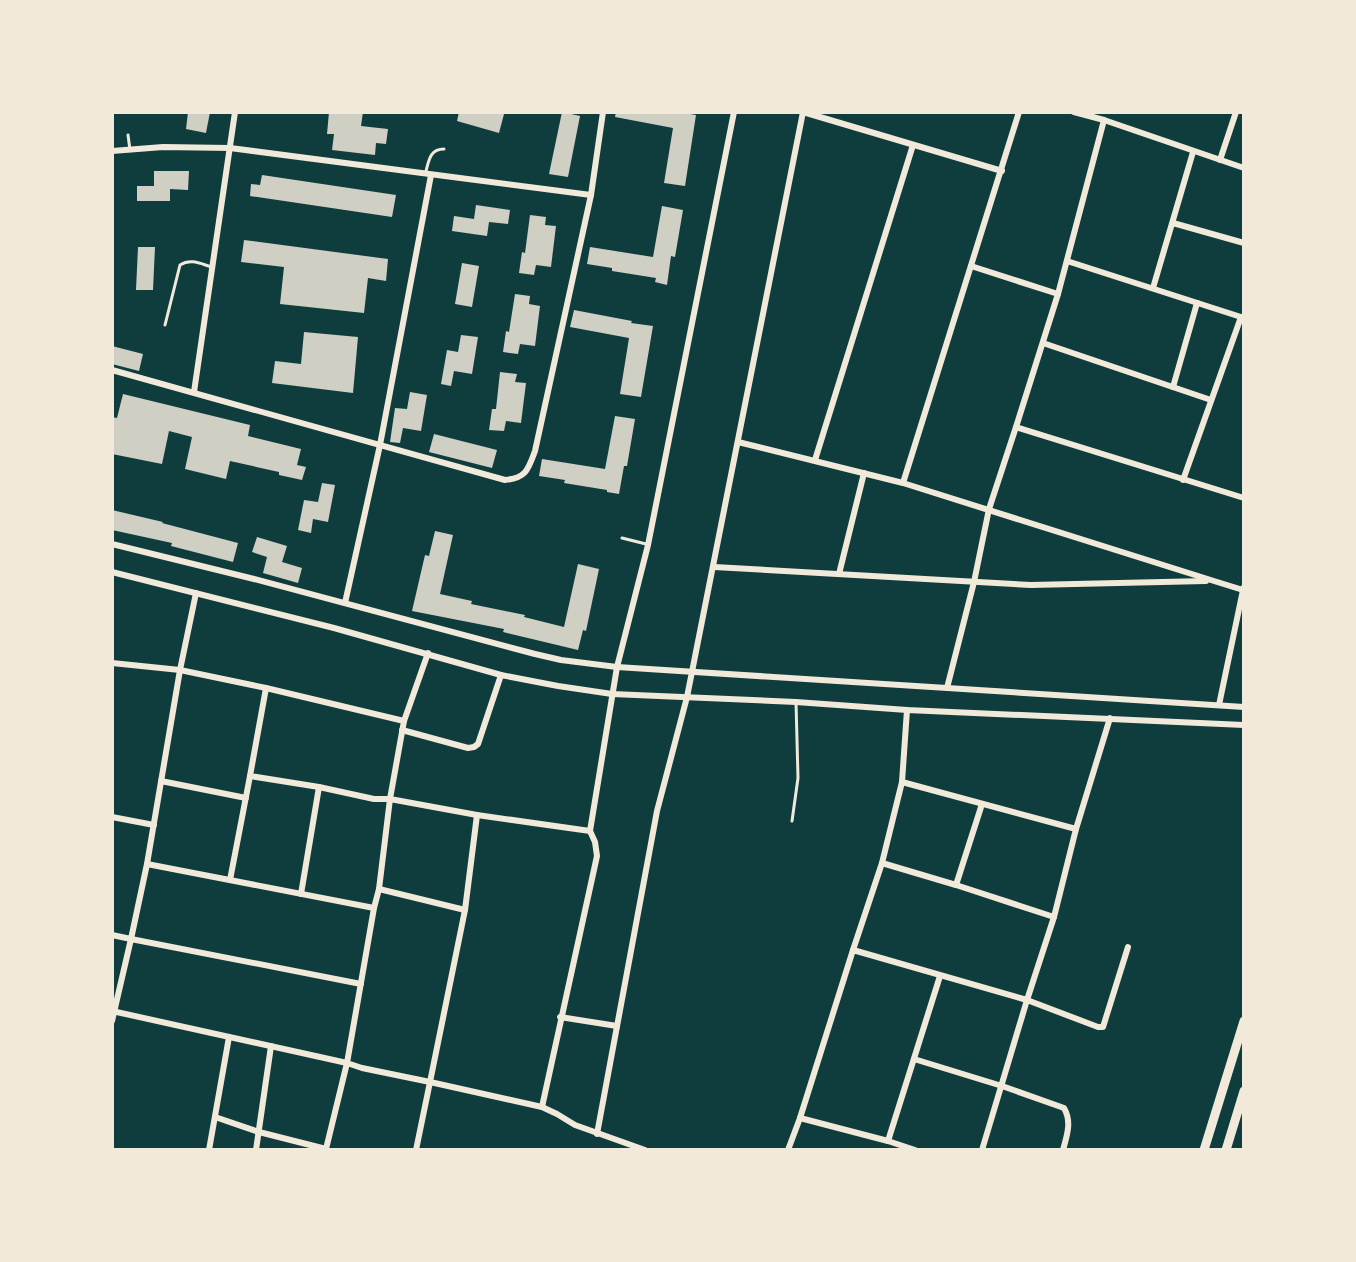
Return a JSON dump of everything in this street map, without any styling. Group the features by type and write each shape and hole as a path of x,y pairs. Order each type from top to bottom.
{"main road":[{"path":"1204,1150 1244,1021"},
{"path":"1226,1150 1244,1091"}],"street":[{"path":"194,392 235,112"},
{"path":"112,370 505,480 517,479 528,468 535,451 591,195 603,112"},
{"path":"542,1107 597,856 590,831 617,667 648,545 734,112"},
{"path":"597,1134 657,811 687,697 803,112 1002,171"},
{"path":"903,483 1019,112"},
{"path":"1074,112 1244,168"},
{"path":"1220,160 1236,112"},
{"path":"947,688 989,509 1058,294 1104,120"},
{"path":"815,460 913,145"},
{"path":"112,151 163,147 230,148 591,195"},
{"path":"1153,288 1193,152"},
{"path":"345,603 380,445 429,174"},
{"path":"1173,223 1244,243"},
{"path":"1067,261 1242,317 1183,480"},
{"path":"971,266 1058,294"},
{"path":"1173,387 1197,303"},
{"path":"1043,343 1211,400"},
{"path":"1016,427 1244,498"},
{"path":"738,442 903,483 1244,588 1219,705"},
{"path":"839,574 864,473"},
{"path":"112,544 535,654 617,667 1244,707"},
{"path":"714,567 1031,585 1214,581"},
{"path":"112,572 428,653 501,675 612,694 1244,725"},
{"path":"112,1021 147,864 196,593"},
{"path":"215,1117 326,1149 347,1063 379,889 402,730 428,653"},
{"path":"112,663 180,670 404,721"},
{"path":"402,730 474,747 478,744 501,675"},
{"path":"230,880 266,688"},
{"path":"788,1150 882,863 902,782 907,710"},
{"path":"982,1150 1054,917 1076,829 1110,718"},
{"path":"250,776 374,799 590,831"},
{"path":"161,781 246,798"},
{"path":"902,782 1076,829"},
{"path":"301,894 319,787"},
{"path":"956,885 982,804"},
{"path":"416,1150 465,910 477,815"},
{"path":"112,817 154,825"},
{"path":"882,863 1054,917"},
{"path":"147,864 374,908"},
{"path":"379,889 465,910"},
{"path":"112,935 361,984"},
{"path":"853,950 1027,1000 1103,1027 1128,947"},
{"path":"888,1141 940,976"},
{"path":"113,1011 542,1107 575,1125 645,1150"},
{"path":"560,1017 617,1026"},
{"path":"209,1150 229,1037"},
{"path":"256,1150 271,1046"},
{"path":"914,1059 1064,1108 1069,1116 1069,1128 1063,1150"},
{"path":"800,1118 915,1150"}],"lane":[{"path":"128,135 130,150"},
{"path":"429,174 432,153 444,149"},
{"path":"165,325 180,265 192,261 212,267"},
{"path":"407,304 417,306"},
{"path":"622,538 648,545"},
{"path":"792,821 798,778 796,702"}],"building":[{"path":"188,112 210,112 206,133 186,129"},
{"path":"329,112 363,112 361,126 388,129 386,144 376,143 375,155 332,150 334,134 327,134"},
{"path":"459,112 504,114 499,133 457,121"},
{"path":"562,112 580,116 568,177 549,174"},
{"path":"616,112 696,115 685,186 664,183 673,128 615,117"},
{"path":"154,171 189,171 188,190 170,189 170,201 137,201 137,186 154,186"},
{"path":"262,175 396,195 392,217 250,196 251,184 260,185"},
{"path":"476,205 510,210 508,224 489,222 487,236 452,231 454,216 474,219"},
{"path":"662,206 683,210 667,285 655,282 656,278 587,264 590,247 653,257"},
{"path":"530,215 546,217 545,225 556,226 551,267 536,265 534,275 519,273"},
{"path":"244,240 388,259 386,281 368,278 364,313 280,304 284,267 241,262"},
{"path":"138,247 155,247 153,290 136,290"},
{"path":"462,263 479,266 472,307 455,304"},
{"path":"515,294 530,296 529,304 540,306 535,346 520,344 518,354 503,352"},
{"path":"574,310 653,326 641,397 620,394 629,338 570,327"},
{"path":"304,332 358,337 353,393 272,383 275,361 301,364"},
{"path":"461,335 478,337 472,374 454,371 451,386 441,384 447,350 458,352"},
{"path":"112,346 143,354 139,371 112,364"},
{"path":"500,372 517,374 515,382 526,383 521,423 506,421 504,431 489,430 492,409 496,409"},
{"path":"410,392 427,395 421,431 403,428 400,443 390,442 395,408 407,409"},
{"path":"123,394 250,425 248,436 301,449 297,465 306,467 302,480 230,461 226,479 185,469 192,437 169,431 162,464 112,454 112,417 117,418"},
{"path":"615,416 635,419 619,494 539,476 542,459 605,469"},
{"path":"434,434 497,450 492,468 429,452"},
{"path":"322,483 335,485 328,522 313,519 311,533 298,530 304,500 318,502"},
{"path":"112,510 238,543 233,562 171,546 172,543 112,530"},
{"path":"435,531 453,535 440,594 564,627 578,564 599,569 586,631 583,630 578,650 503,632 504,629 412,611 425,555 429,556"},
{"path":"257,537 287,546 282,562 302,568 298,583 263,573 267,557 252,552"}]}
